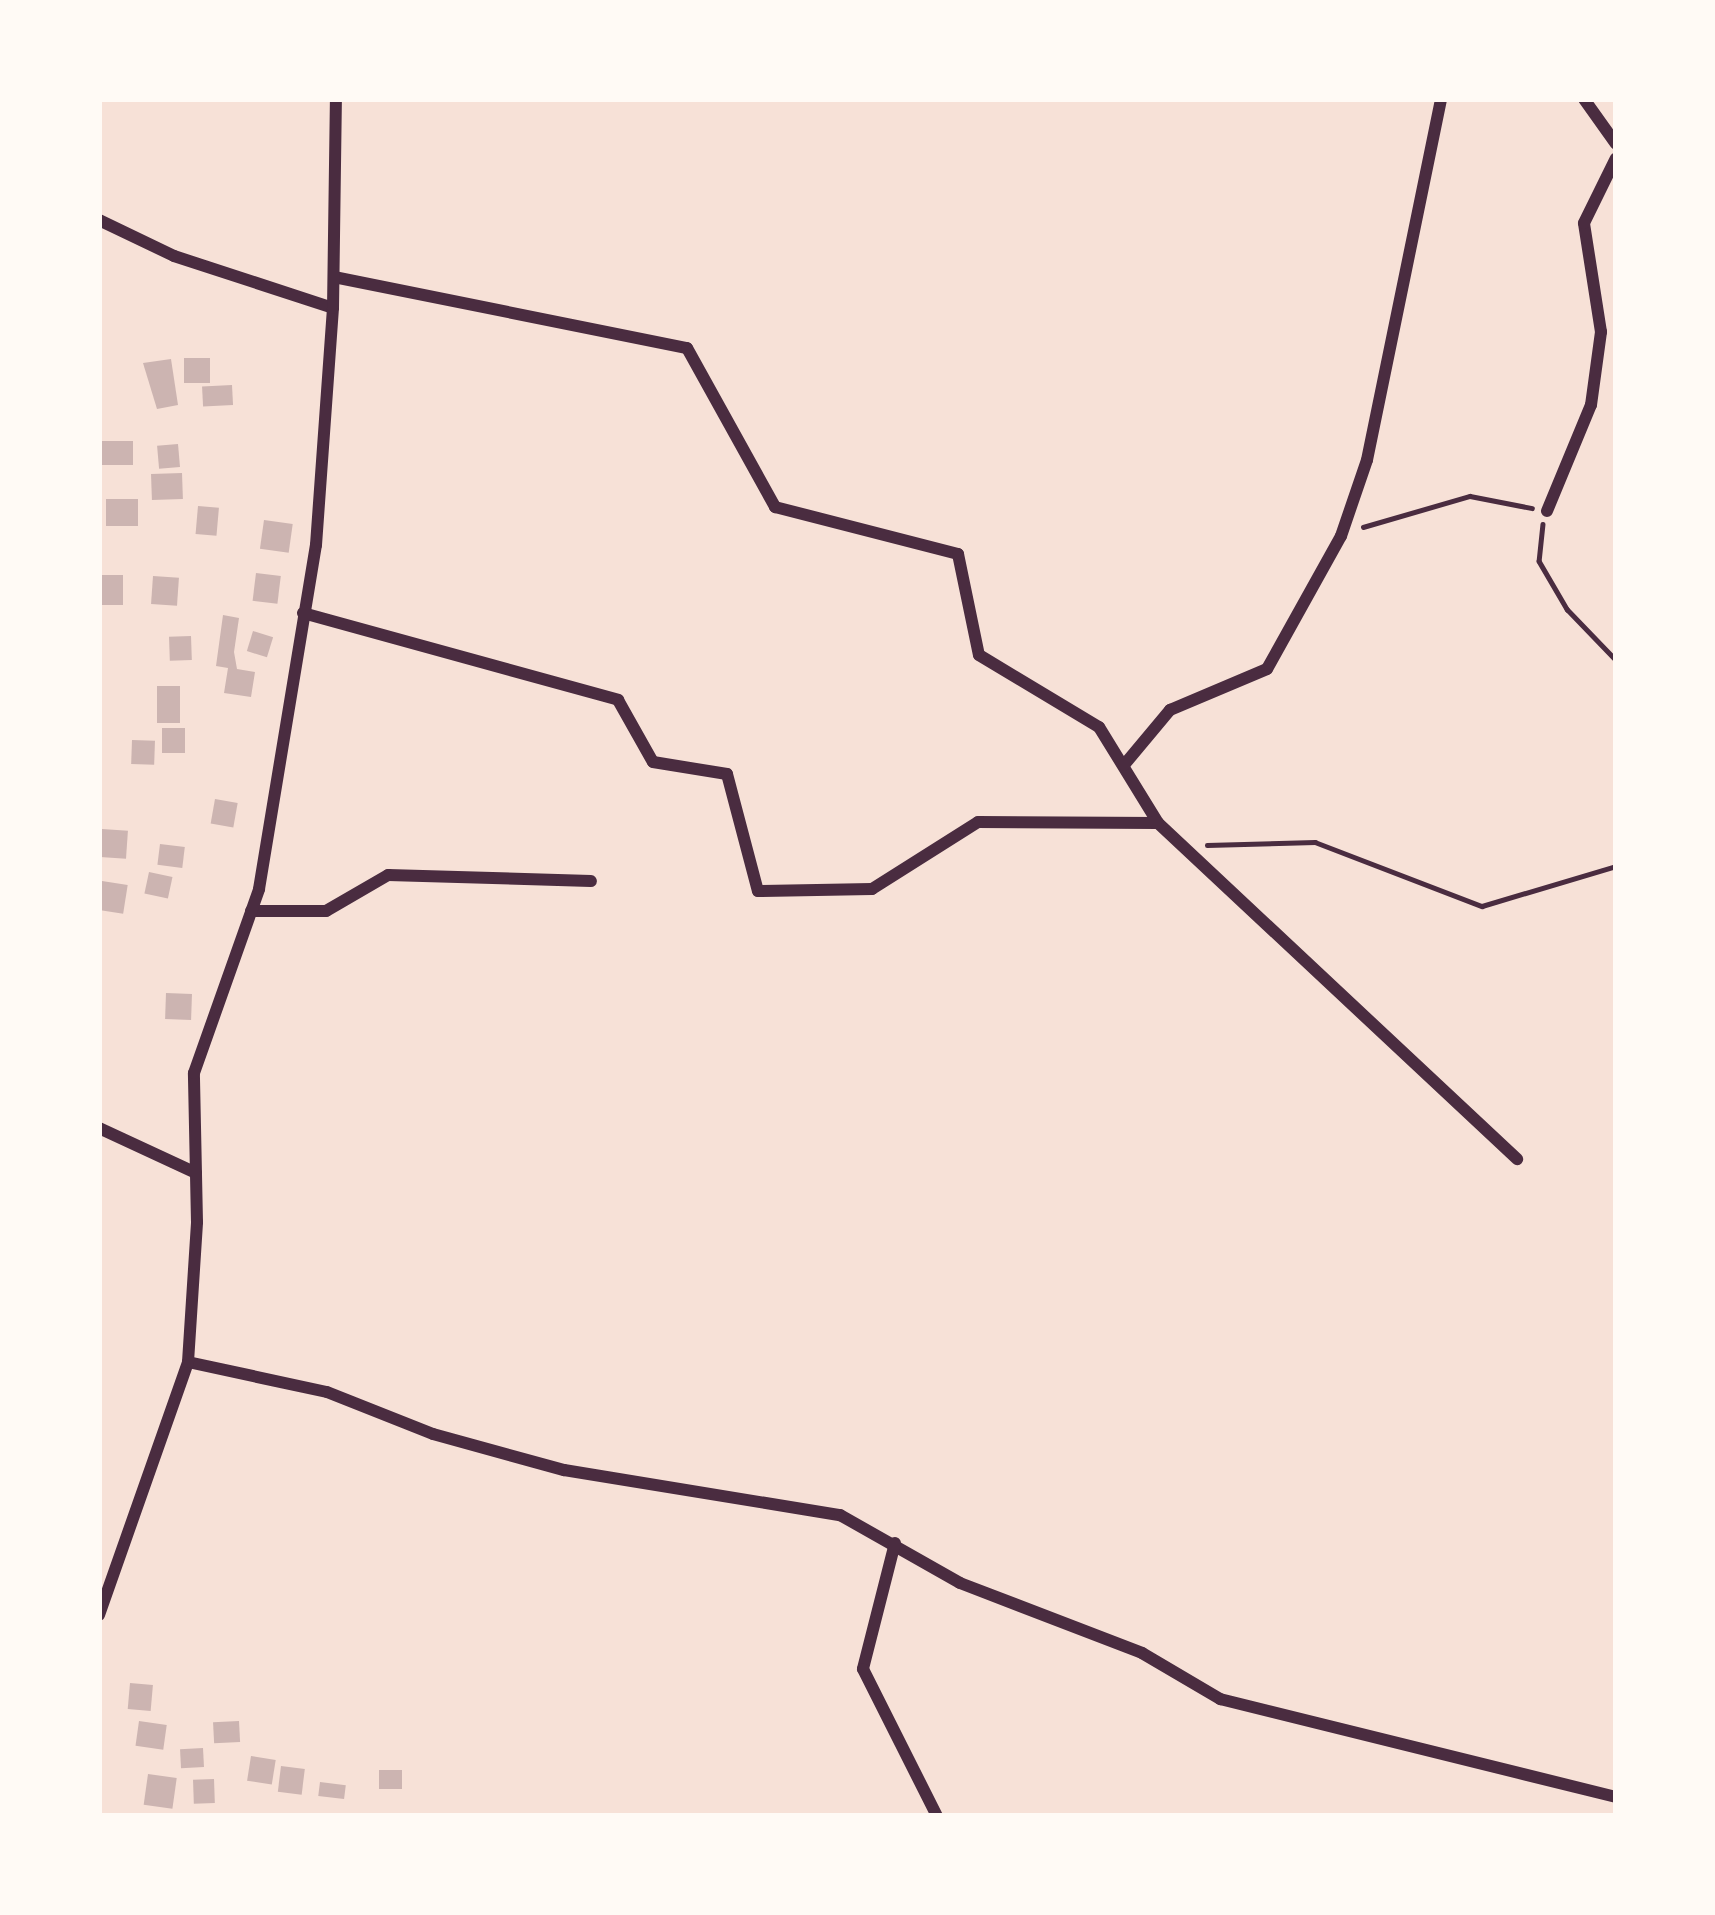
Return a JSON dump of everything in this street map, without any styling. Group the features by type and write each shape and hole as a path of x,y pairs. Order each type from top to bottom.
{"street":[{"path":"99,1615 188,1362 196,1173 194,1073 251,911 323,489 333,308 336,99"},
{"path":"1124,766 1170,710 1267,669 1341,536 1367,460 1441,99"},
{"path":"1584,99 1616,144"},
{"path":"1547,511 1591,405 1601,332 1584,223 1616,158"},
{"path":"99,220 174,256 333,308"},
{"path":"334,277 679,343 775,507 958,554 979,655 1099,727 1158,823 1517,1159"},
{"path":"303,613 618,700 653,762 727,774 758,891 872,889 978,822 1158,823"},
{"path":"251,911 326,911 388,874 591,881"},
{"path":"99,1128 196,1173"},
{"path":"188,1362 327,1392 433,1434 564,1470 840,1515 975,1590 1142,1653 1243,1708 1616,1797"},
{"path":"895,1544 863,1669 937,1816"}],"path":[{"path":"1341,536 1450,498 1547,511 1539,560 1567,609 1616,660"},
{"path":"1183,847 1315,842 1481,906 1616,866"}],"building":[{"path":"184,358 210,358 210,383 184,383"},
{"path":"171,359 178,405 157,409 143,363"},
{"path":"232,385 233,405 203,407 202,387"},
{"path":"99,441 133,441 133,465 99,465"},
{"path":"178,444 180,467 159,469 157,446"},
{"path":"182,473 183,499 152,500 151,474"},
{"path":"106,499 138,499 138,526 106,526"},
{"path":"198,506 219,508 216,536 196,534"},
{"path":"264,520 293,524 289,553 260,549"},
{"path":"256,573 281,576 277,604 253,601"},
{"path":"99,575 123,575 123,605 99,605"},
{"path":"153,576 179,578 177,606 151,604"},
{"path":"223,615 239,618 234,652 237,669 255,672 251,697 224,693 228,668 216,666"},
{"path":"253,631 273,637 267,657 247,651"},
{"path":"191,636 192,660 170,661 169,637"},
{"path":"157,686 180,686 180,723 157,723"},
{"path":"162,728 185,728 185,753 162,753"},
{"path":"132,740 155,741 154,765 131,764"},
{"path":"215,799 238,803 233,828 211,824"},
{"path":"102,829 128,831 126,859 100,857"},
{"path":"160,844 185,847 182,868 157,865"},
{"path":"149,872 172,877 168,899 144,894"},
{"path":"102,881 128,885 123,914 99,910"},
{"path":"166,993 192,994 191,1020 165,1019"},
{"path":"130,1683 153,1685 151,1711 128,1709"},
{"path":"139,1721 167,1725 163,1750 136,1746"},
{"path":"239,1721 240,1742 214,1743 213,1722"},
{"path":"203,1748 204,1767 181,1768 180,1749"},
{"path":"251,1756 276,1760 272,1785 247,1781"},
{"path":"281,1766 305,1769 302,1795 278,1792"},
{"path":"379,1770 402,1770 402,1789 379,1789"},
{"path":"148,1774 177,1778 172,1809 144,1805"},
{"path":"214,1779 215,1803 194,1804 193,1780"},
{"path":"320,1782 346,1785 344,1799 318,1796"}]}
